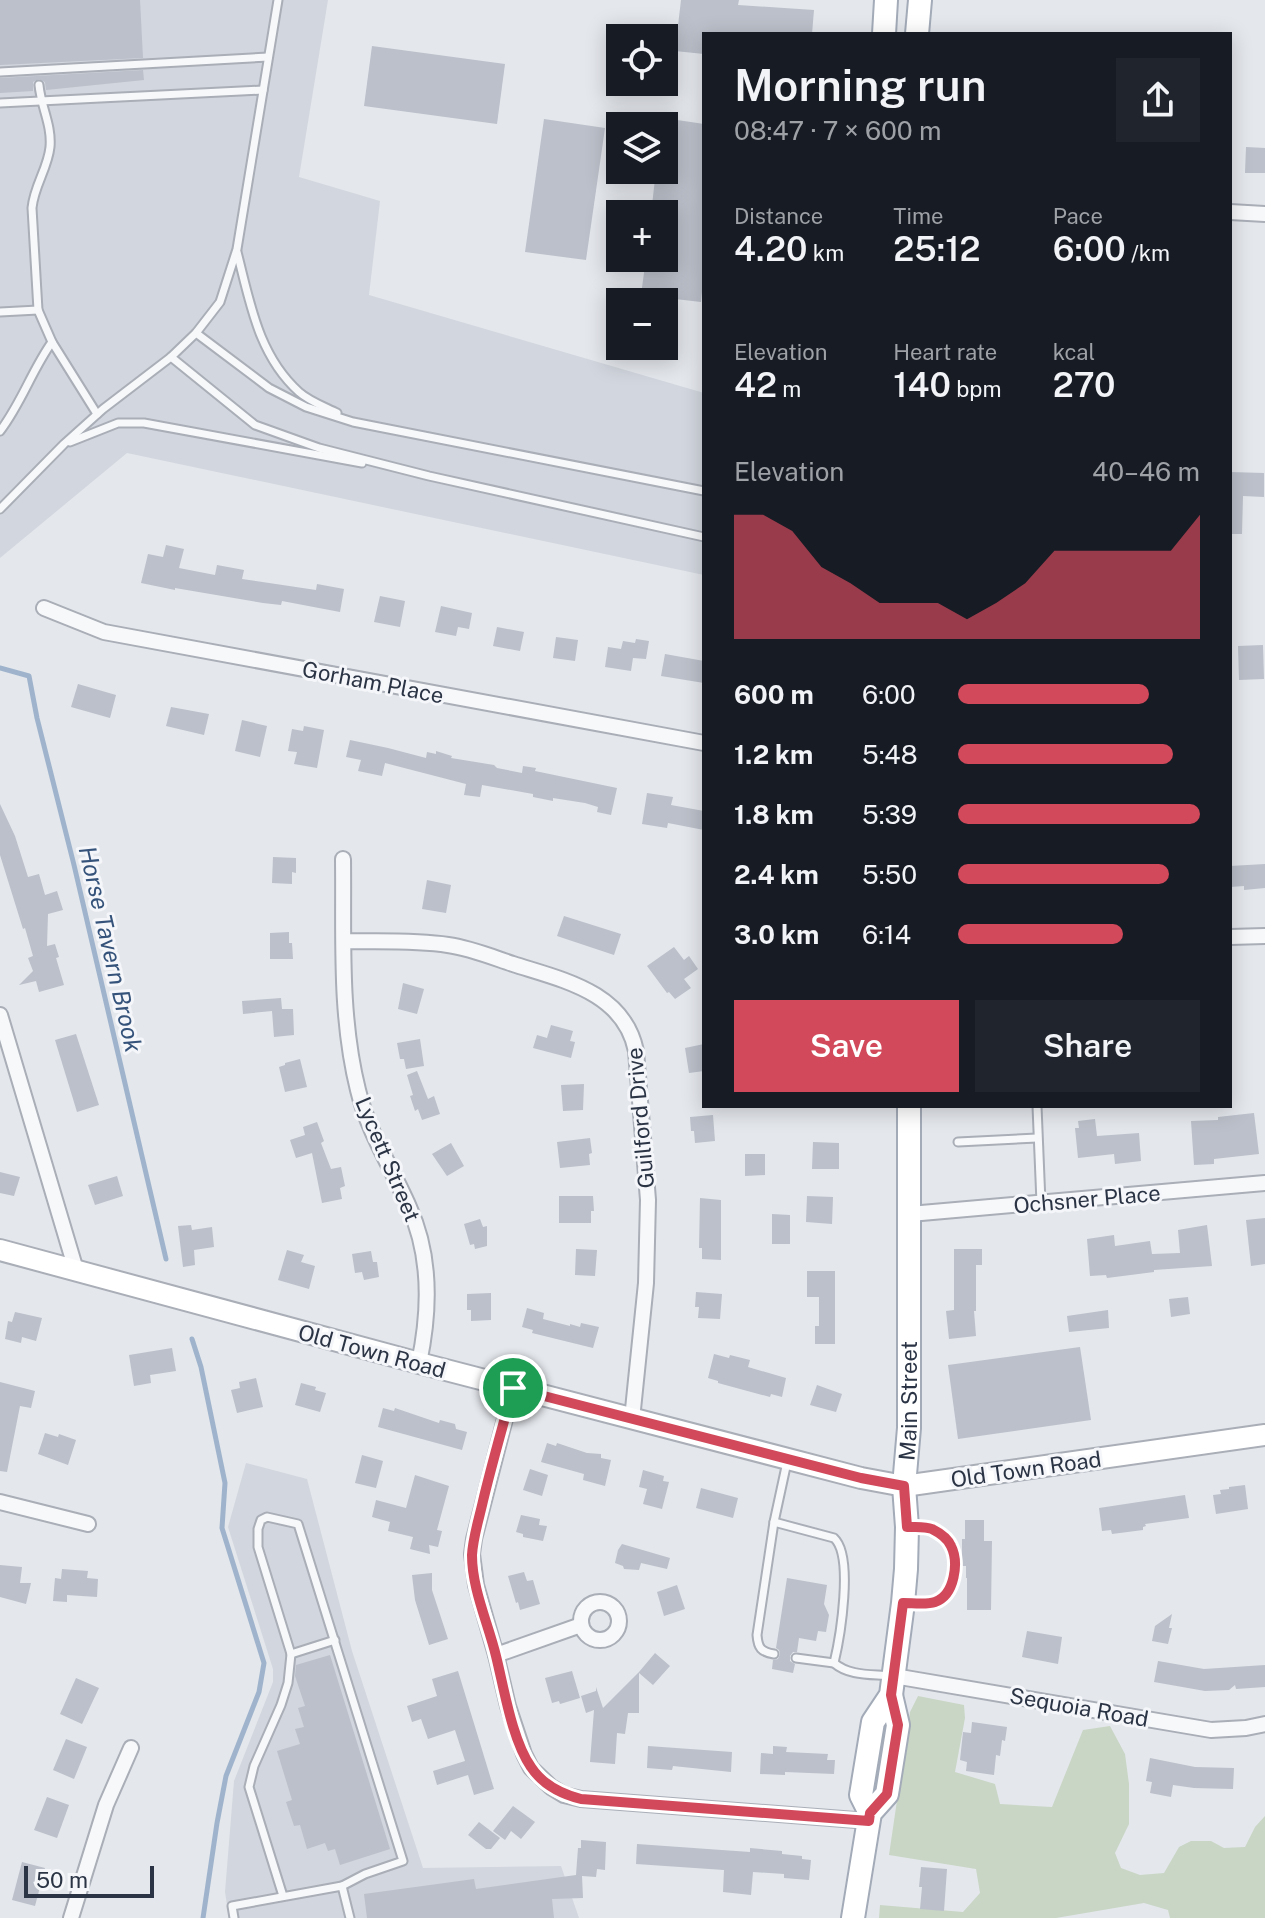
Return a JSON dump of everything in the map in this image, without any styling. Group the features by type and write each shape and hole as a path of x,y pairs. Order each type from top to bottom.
{"main road":[{"path":"884,32 886,0"},
{"path":"917,32 920,0"},
{"name":"Main Street","path":"853,1918 869,1817 861,1795 873,1722 892,1686 903,1603 907,1527 904,1486 909,1428 909,1108"},
{"name":"Old Town Road","path":"0,1250 788,1460 904,1486 1265,1435"}],"street":[{"path":"1232,212 1265,214"},
{"name":"Gorham Place","path":"44,608 104,632 702,743"},
{"name":"Lycett Street","path":"343,859 344,1006 349,1049 366,1117 411,1210 424,1256 427,1276 426,1331 419,1363"},
{"path":"1232,937 1265,936"},
{"name":"Guilford Drive","path":"344,941 451,945 473,951 567,981 595,995 624,1020 636,1051 648,1200 646,1283 632,1419"},
{"path":"0,1015 76,1270"},
{"name":"Ochsner Place","path":"910,1214 1265,1183"},
{"path":"513,1388 472,1554 476,1585 508,1706 531,1768 564,1795 581,1799 869,1817"},
{"path":"0,1502 88,1524"},
{"path":"496,1655 581,1625"},
{"name":"Sequoia Road","path":"892,1686 1211,1730 1265,1724"},
{"path":"71,1918 106,1805 131,1748"}],"lane":[{"path":"0,509 97,414 171,357 196,333 220,302 237,249 278,0"},
{"path":"0,72 268,57"},
{"path":"39,85 40,101 47,117 50,149 33,194 38,310 52,342 97,414"},
{"path":"0,103 263,90"},
{"path":"237,249 259,335 275,366 300,394 353,422"},
{"path":"0,312 38,310"},
{"path":"196,333 269,388 306,407 353,422 702,491"},
{"path":"0,431 52,342"},
{"path":"171,357 255,425 319,448 429,476 702,537"},
{"path":"64,444 118,423 144,423 429,476"},
{"path":"1037,1108 1041,1203"},
{"path":"958,1142 1037,1138"},
{"path":"774,1654 761,1650 757,1635 774,1522 788,1460"},
{"path":"234,1918 232,1906 342,1886 403,1861 298,1524 267,1517 261,1520 258,1529 258,1547 291,1654 288,1683 254,1766 249,1787 283,1896"},
{"path":"774,1522 834,1538 841,1543 843,1619 834,1663"},
{"path":"903,1603 936,1602 948,1593 955,1563 952,1547 945,1538 927,1527 907,1527"},
{"path":"291,1654 335,1640"},
{"path":"796,1658 834,1663 842,1669 892,1686"},
{"path":"342,1886 350,1918"}],"shaded area":[{"path":"0,0 328,0 299,177 380,201 369,295 702,392 702,575 127,453 0,558"},
{"path":"246,1463 307,1479 352,1651 423,1868 561,1866 579,1918 229,1918 225,1892 234,1781 273,1682 273,1669 228,1527"}],"green space":[{"path":"918,1696 964,1705 965,1718 955,1772 995,1784 1000,1804 1052,1807 1083,1730 1110,1726 1125,1754 1129,1784 1129,1824 1115,1853 1121,1868 1140,1875 1164,1873 1179,1847 1191,1841 1211,1841 1224,1848 1245,1847 1255,1827 1265,1816 1265,1918 1170,1918 1168,1910 1144,1903 1056,1918 879,1918 880,1905 963,1912 980,1893 976,1869 889,1855 910,1712"}],"building":[{"path":"0,0 140,0 143,58 0,65"},
{"path":"681,0 739,0 738,5 814,10 812,32 702,32 702,54 678,51"},
{"path":"372,46 505,64 497,124 364,106"},
{"path":"143,70 144,80 46,90 45,82 39,79 33,82 33,91 0,93 0,78"},
{"path":"544,119 605,128 586,260 525,252"},
{"path":"678,120 702,124 701,302 678,299 678,288 642,288 644,272 678,272 678,200 653,200 654,184 678,184"},
{"path":"1246,147 1265,148 1265,173 1245,173"},
{"path":"1232,472 1264,473 1264,497 1243,496 1242,534 1232,534"},
{"path":"166,545 184,549 179,568 215,575 217,565 244,570 242,579 316,590 317,584 344,589 340,612 282,601 281,605 263,603 141,583 148,554 163,557"},
{"path":"380,596 405,601 400,627 374,622"},
{"path":"441,606 472,613 469,629 458,627 456,636 435,632"},
{"path":"497,627 524,632 520,651 493,646"},
{"path":"556,637 578,640 575,661 553,658"},
{"path":"636,639 649,641 646,659 633,658 631,671 605,667 608,647 621,649 623,641 635,643"},
{"path":"1263,645 1264,679 1239,680 1238,646"},
{"path":"665,654 702,661 702,683 661,676"},
{"path":"78,684 116,695 110,718 71,707"},
{"path":"171,707 209,714 204,735 166,726"},
{"path":"242,720 267,726 260,757 235,751"},
{"path":"304,726 324,730 317,768 294,764 297,752 288,751 292,729 303,731"},
{"path":"350,740 426,758 427,752 436,754 436,751 451,758 522,773 523,766 536,768 535,771 617,788 611,815 597,812 598,807 585,803 553,798 553,801 533,797 533,794 482,785 480,797 464,795 466,784 385,763 382,776 358,771 361,760 346,757"},
{"path":"647,793 673,797 671,805 702,811 702,830 668,823 667,828 642,824"},
{"path":"0,804 15,836 28,877 39,874 45,895 57,891 63,910 48,914 47,946 55,944 64,985 39,992 36,981 19,985 33,971 28,958 33,956 0,855"},
{"path":"273,857 296,858 292,884 272,883"},
{"path":"1265,864 1265,888 1244,890 1244,886 1232,887 1232,866"},
{"path":"427,880 451,885 446,913 422,909"},
{"path":"564,916 621,934 614,955 557,936"},
{"path":"289,932 293,959 270,959 270,933"},
{"path":"674,947 684,960 689,956 698,969 684,979 691,988 675,999 647,966"},
{"path":"403,983 424,989 417,1014 398,1009"},
{"path":"281,998 282,1009 293,1009 294,1035 274,1037 272,1011 243,1014 242,1001"},
{"path":"551,1025 573,1031 570,1041 575,1042 571,1058 533,1048 537,1035 547,1038"},
{"path":"76,1034 99,1105 77,1112 55,1040"},
{"path":"420,1039 424,1066 406,1069 397,1043"},
{"path":"702,1044 702,1071 689,1073 685,1048"},
{"path":"300,1059 307,1087 285,1092 279,1067"},
{"path":"417,1071 428,1099 434,1096 440,1114 422,1120 410,1096 413,1095 407,1075"},
{"path":"584,1084 583,1110 563,1111 561,1085"},
{"path":"1254,1113 1259,1154 1214,1159 1214,1164 1194,1165 1191,1121 1218,1120 1218,1117"},
{"path":"713,1115 715,1141 695,1143 690,1117"},
{"path":"1095,1119 1097,1136 1139,1133 1141,1161 1115,1164 1114,1154 1078,1158 1075,1128 1079,1128 1078,1121"},
{"path":"317,1122 331,1169 341,1167 345,1186 340,1188 342,1199 322,1203 312,1153 296,1158 290,1140 305,1135 303,1127"},
{"path":"590,1138 590,1165 560,1168 557,1142"},
{"path":"813,1142 839,1143 839,1169 812,1169"},
{"path":"451,1143 464,1166 447,1176 432,1154"},
{"path":"745,1154 765,1154 765,1175 745,1176"},
{"path":"0,1172 20,1177 14,1196 0,1193"},
{"path":"117,1176 123,1196 95,1205 88,1185"},
{"path":"559,1196 593,1196 591,1223 559,1223"},
{"path":"807,1196 833,1197 832,1224 806,1222"},
{"path":"700,1198 721,1200 721,1260 702,1259 702,1248 699,1248"},
{"path":"772,1214 790,1215 790,1244 772,1244"},
{"path":"1265,1218 1265,1264 1251,1266 1246,1220"},
{"path":"480,1219 483,1227 487,1226 487,1246 475,1249 474,1244 470,1245 464,1224"},
{"path":"191,1225 192,1230 212,1227 214,1247 194,1250 195,1265 183,1267 178,1226"},
{"path":"1207,1225 1212,1266 1154,1270 1107,1278 1106,1275 1090,1276 1087,1239 1114,1235 1115,1246 1150,1241 1152,1254 1180,1253 1178,1230"},
{"path":"576,1249 597,1250 595,1276 575,1275"},
{"path":"954,1249 982,1249 982,1265 976,1265 976,1336 949,1339 946,1311 954,1310"},
{"path":"287,1250 304,1255 301,1262 315,1266 309,1289 278,1280"},
{"path":"371,1251 373,1262 377,1262 379,1277 364,1280 362,1272 355,1273 352,1254"},
{"path":"807,1271 835,1271 835,1344 815,1344 815,1326 819,1326 819,1297 807,1297"},
{"path":"696,1292 722,1294 720,1319 698,1318"},
{"path":"491,1293 491,1320 471,1321 467,1294"},
{"path":"1188,1297 1190,1314 1171,1317 1169,1299"},
{"path":"527,1308 544,1313 543,1319 570,1326 580,1327 581,1323 599,1327 593,1348 532,1333 533,1330 522,1327"},
{"path":"1108,1310 1109,1328 1069,1332 1067,1316"},
{"path":"15,1312 42,1318 36,1341 22,1337 21,1343 5,1339 8,1321 12,1322"},
{"path":"1080,1347 1091,1420 958,1439 948,1365"},
{"path":"172,1348 176,1371 150,1375 151,1383 134,1386 129,1355"},
{"path":"714,1354 750,1360 748,1367 786,1378 782,1397 771,1394 770,1397 708,1378"},
{"path":"256,1378 263,1407 237,1413 231,1390 240,1388 239,1382"},
{"path":"0,1382 35,1391 31,1408 20,1406 7,1472 0,1471"},
{"path":"301,1383 326,1393 320,1412 295,1405"},
{"path":"817,1385 842,1394 836,1412 810,1405"},
{"path":"383,1408 394,1411 395,1408 439,1423 440,1420 455,1424 456,1429 467,1432 462,1450 378,1427"},
{"path":"45,1433 76,1440 68,1465 38,1454"},
{"path":"547,1443 601,1454 601,1458 611,1460 605,1486 583,1480 584,1474 541,1462"},
{"path":"362,1455 383,1461 376,1488 355,1483"},
{"path":"530,1469 548,1475 542,1496 523,1490"},
{"path":"643,1470 664,1476 663,1481 669,1482 662,1509 643,1504 647,1489 639,1487"},
{"path":"415,1475 449,1486 437,1530 442,1531 438,1547 429,1545 430,1554 410,1549 413,1537 388,1531 390,1522 372,1517 376,1500 406,1508"},
{"path":"1245,1485 1248,1509 1216,1514 1213,1495 1221,1494 1220,1490 1229,1487"},
{"path":"701,1488 738,1498 733,1518 696,1508"},
{"path":"1185,1495 1189,1518 1145,1524 1143,1530 1112,1534 1111,1530 1102,1531 1099,1508"},
{"path":"521,1515 540,1519 539,1525 547,1526 543,1541 523,1537 523,1534 516,1532"},
{"path":"965,1520 984,1520 984,1541 992,1541 991,1610 967,1610 966,1566 962,1566"},
{"path":"622,1544 670,1558 667,1569 641,1563 639,1570 624,1569 615,1563"},
{"path":"0,1565 22,1567 20,1583 31,1583 26,1604 0,1597"},
{"path":"62,1569 88,1571 87,1578 98,1579 97,1597 67,1595 67,1602 53,1601 55,1578 61,1579"},
{"path":"524,1572 527,1581 533,1580 540,1604 520,1610 508,1576"},
{"path":"432,1573 432,1590 448,1639 429,1645 415,1600 412,1575"},
{"path":"787,1578 827,1585 824,1604 829,1615 826,1632 818,1631 816,1641 799,1638 797,1652 790,1656 790,1661 795,1664 793,1673 772,1669 773,1660 778,1659 780,1654 776,1648"},
{"path":"677,1585 685,1609 664,1616 657,1592"},
{"path":"1172,1614 1168,1644 1152,1641 1155,1626"},
{"path":"1027,1631 1062,1637 1058,1664 1022,1657"},
{"path":"655,1653 670,1666 653,1685 639,1673 639,1713 628,1713 625,1734 617,1733 615,1764 590,1762 594,1710 586,1713 581,1696 596,1691 596,1687 603,1708"},
{"path":"330,1655 390,1849 340,1865 335,1849 328,1851 325,1843 307,1849 300,1825 294,1826 286,1802 292,1800 277,1751 300,1744 295,1729 304,1727 298,1708 305,1706 295,1676 296,1665"},
{"path":"1158,1661 1204,1669 1265,1665 1265,1687 1236,1689 1235,1685 1229,1690 1205,1691 1154,1682"},
{"path":"458,1671 494,1789 474,1795 468,1775 437,1785 433,1771 465,1761 455,1730 428,1739 421,1719 412,1722 407,1706 437,1696 432,1679"},
{"path":"572,1671 580,1698 552,1703 545,1678"},
{"path":"76,1678 99,1688 82,1724 60,1714"},
{"path":"972,1722 1007,1727 1000,1756 996,1755 994,1775 966,1771 967,1762 960,1760 963,1732 971,1733"},
{"path":"66,1739 87,1747 74,1779 53,1770"},
{"path":"648,1746 732,1752 731,1772 673,1766 672,1770 647,1768"},
{"path":"773,1746 787,1747 786,1752 828,1754 827,1760 835,1760 834,1774 760,1774 761,1753 773,1754"},
{"path":"1150,1758 1195,1767 1234,1768 1233,1789 1173,1785 1171,1797 1150,1793 1152,1782 1146,1781"},
{"path":"47,1797 69,1805 57,1838 34,1830"},
{"path":"513,1806 535,1822 521,1839 511,1831 505,1840 493,1831"},
{"path":"479,1822 500,1838 491,1849 486,1849 468,1835"},
{"path":"581,1840 606,1842 605,1870 597,1869 596,1877 582,1876 583,1898 552,1899 554,1918 367,1918 364,1894 474,1879 476,1889 576,1875"},
{"path":"637,1844 750,1852 750,1848 782,1851 782,1854 811,1860 809,1880 784,1878 784,1874 753,1872 751,1895 723,1892 724,1870 636,1864"},
{"path":"22,1862 45,1868 35,1906 12,1900"},
{"path":"921,1867 947,1869 944,1911 920,1909"}],"waterway":[{"name":"Horse Tavern Brook","path":"0,668 29,676 166,1259"},
{"name":"Horse Tavern Brook","path":"192,1339 201,1367 225,1483 222,1528 264,1663 259,1692 226,1776 203,1918"}],"route":[{"path":"513,1388 861,1478 904,1486 907,1527 927,1527 945,1538 952,1547 954,1577 948,1593 936,1602 903,1603 891,1695 898,1725 887,1794 870,1813 869,1821 581,1799 564,1795 551,1787 531,1768 508,1706 476,1585 472,1554 513,1388"}]}
